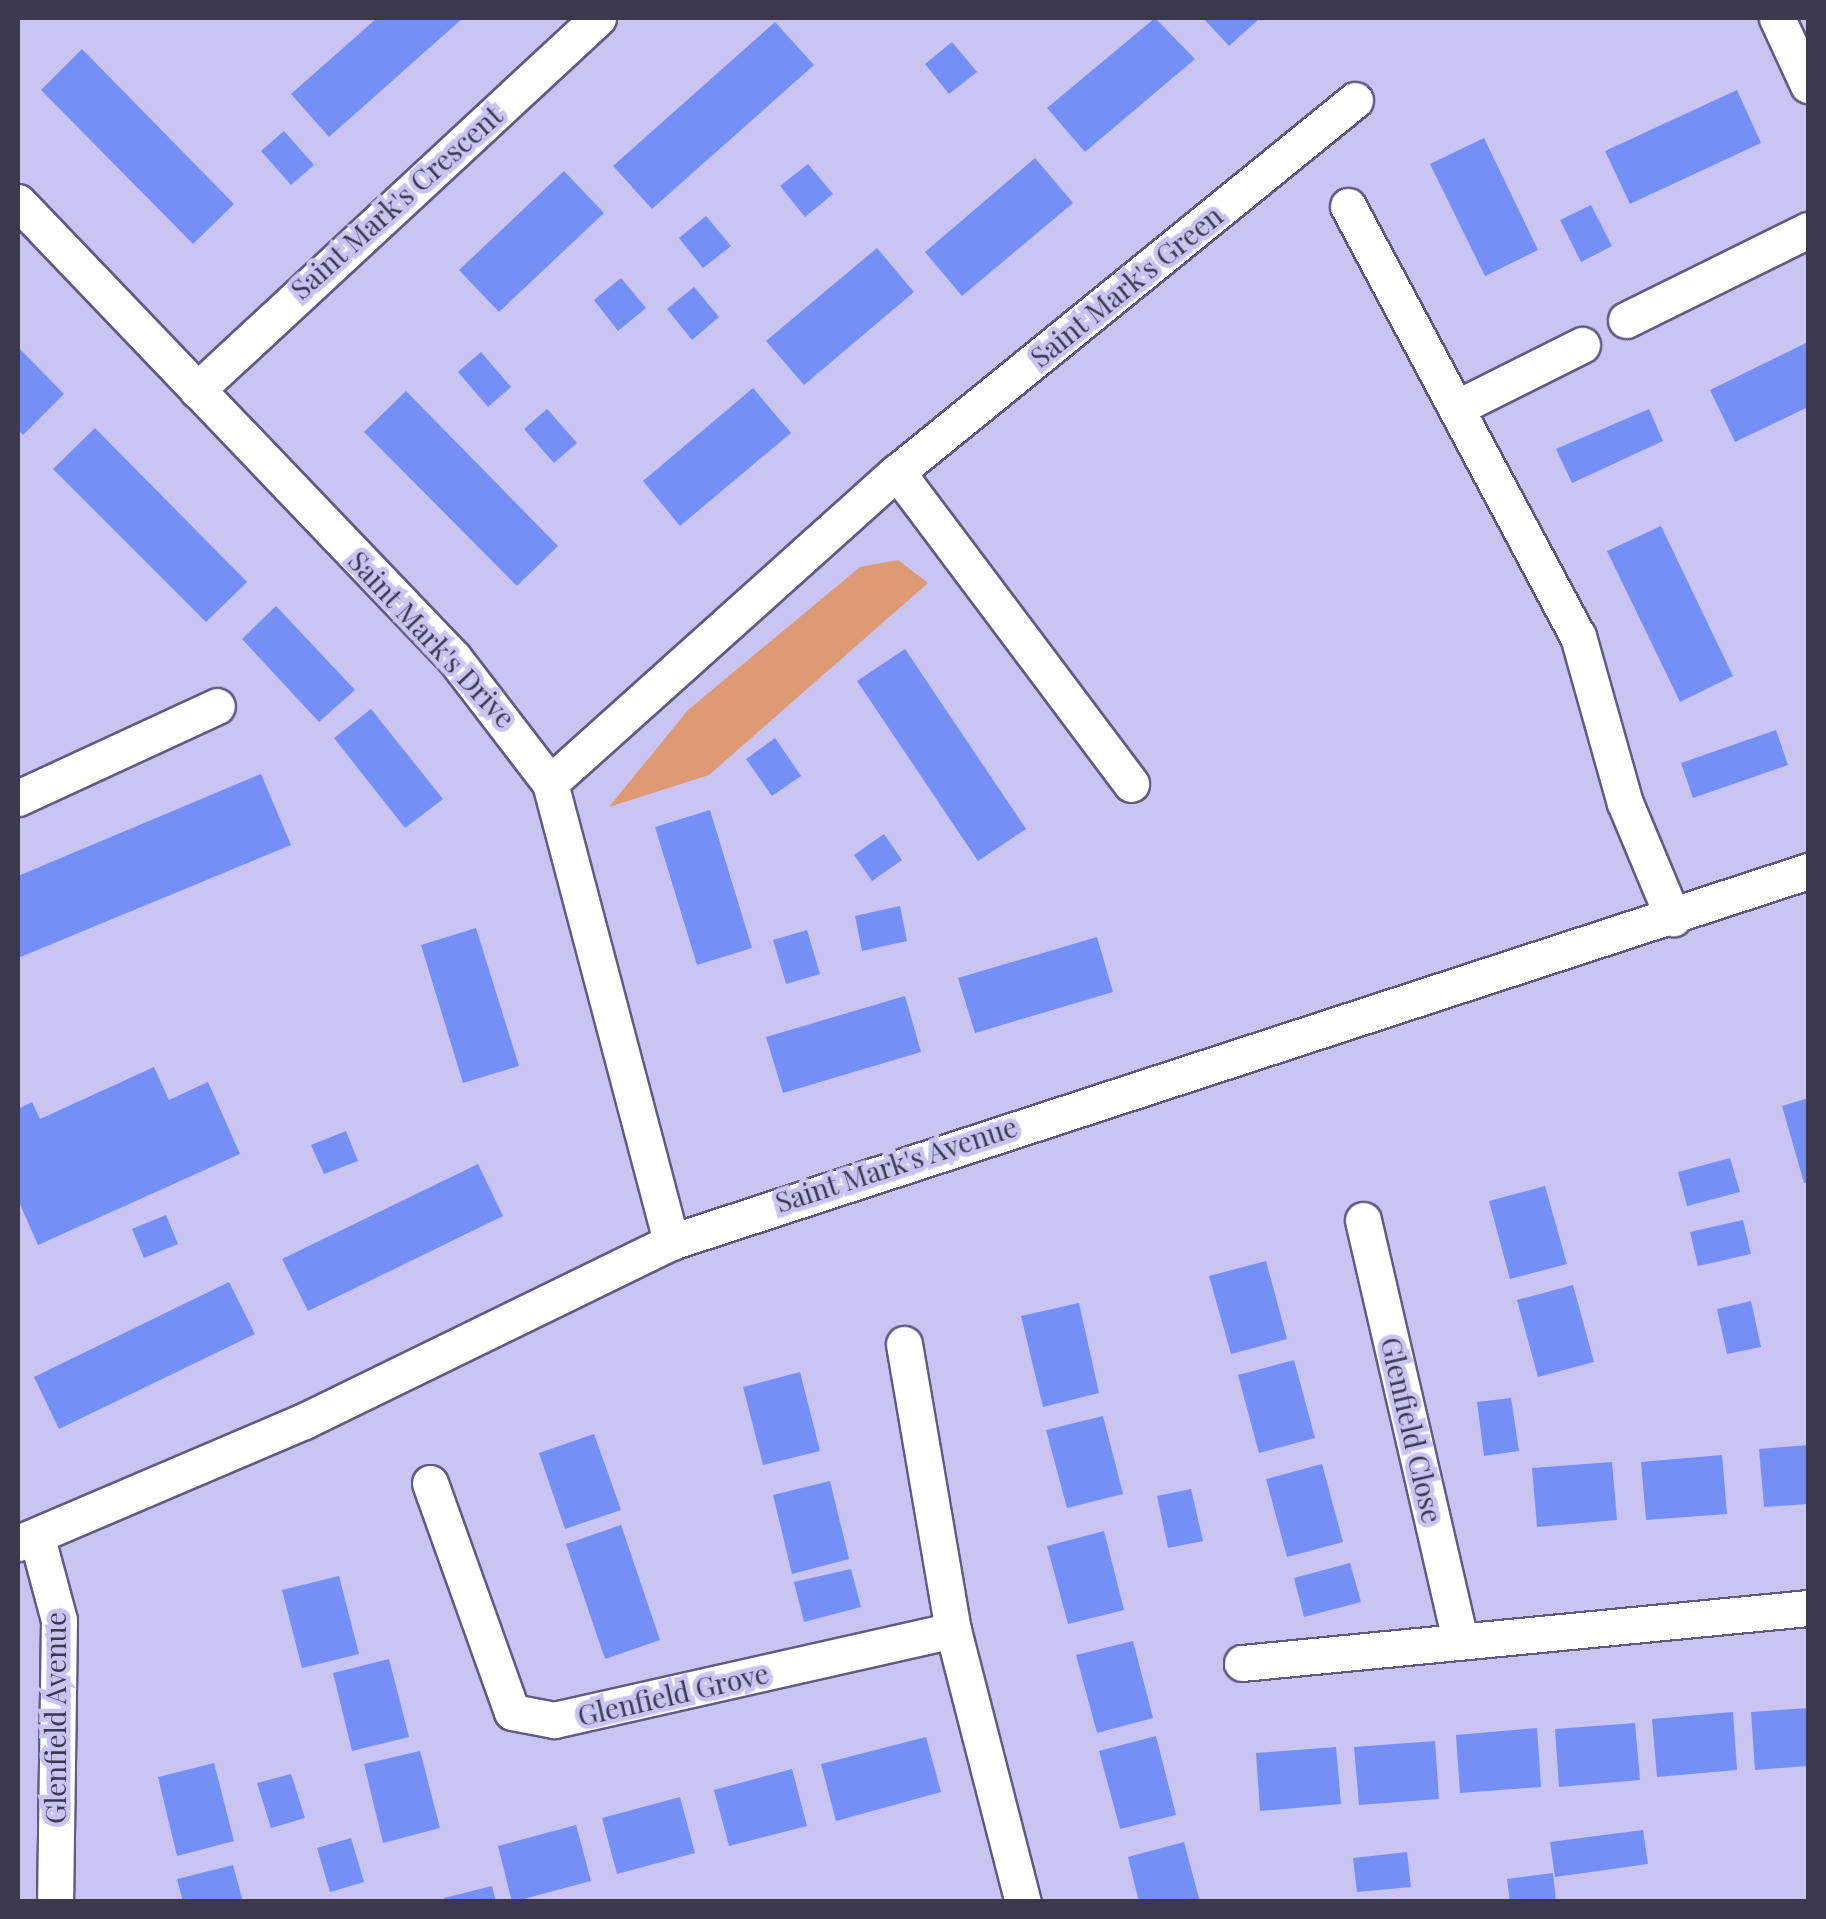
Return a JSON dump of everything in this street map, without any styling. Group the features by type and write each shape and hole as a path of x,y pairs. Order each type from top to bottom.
{"street":[{"name":"Saint Mark's Crescent","path":"198,390 598,18"},
{"path":"1776,18 1808,85"},
{"name":"Saint Mark's Green","path":"550,783 897,472 1355,100"},
{"name":"Saint Mark's Drive","path":"18,202 510,719 550,783 671,1242"},
{"path":"1348,206 1590,662 1621,790 1674,918"},
{"path":"1626,320 1808,230"},
{"path":"1456,408 1582,345"},
{"path":"897,472 1131,784"},
{"path":"18,798 216,706"},
{"name":"Saint Mark's Avenue","path":"27,1540 671,1242 1674,918 1808,871"},
{"name":"Glenfield Close","path":"1363,1220 1460,1640"},
{"path":"904,1344 954,1630 1024,1902"},
{"name":"Glenfield Grove","path":"430,1483 512,1712 554,1720 954,1630"},
{"name":"Glenfield Avenue","path":"27,1540 59,1620 55,1902"},
{"path":"1242,1663 1808,1608"}],"shaded area":[{"path":"898,560 928,583 709,775 609,807 688,710 860,567"}],"building":[{"path":"377,18 463,18 329,137 291,94"},
{"path":"1155,18 1195,59 1085,152 1047,108"},
{"path":"1203,18 1260,18 1229,46"},
{"path":"775,22 814,65 652,209 613,166"},
{"path":"952,42 977,72 949,94 925,64"},
{"path":"82,49 234,204 193,244 41,90"},
{"path":"1737,90 1761,143 1630,204 1605,151"},
{"path":"284,131 314,165 291,185 261,151"},
{"path":"1484,138 1538,250 1485,276 1430,164"},
{"path":"1035,158 1073,203 962,296 925,252"},
{"path":"808,164 833,194 805,217 780,186"},
{"path":"564,171 604,213 499,312 459,270"},
{"path":"1591,205 1612,246 1581,262 1560,220"},
{"path":"706,216 731,246 703,268 679,238"},
{"path":"877,248 914,292 804,385 766,341"},
{"path":"621,278 646,308 618,331 594,300"},
{"path":"694,287 719,317 692,340 667,309"},
{"path":"1808,342 1808,407 1735,442 1710,390"},
{"path":"18,347 64,394 23,435 18,429"},
{"path":"481,352 511,387 488,407 458,372"},
{"path":"753,388 791,433 680,526 643,481"},
{"path":"406,391 558,546 517,586 364,432"},
{"path":"547,409 577,443 554,463 524,429"},
{"path":"1649,409 1663,441 1572,483 1556,449"},
{"path":"95,428 247,582 206,622 53,469"},
{"path":"1661,526 1733,676 1680,702 1607,551"},
{"path":"276,606 355,690 319,722 242,639"},
{"path":"905,649 1026,829 978,861 857,681"},
{"path":"371,709 443,799 405,828 334,738"},
{"path":"1776,730 1788,765 1693,798 1681,763"},
{"path":"775,738 801,776 772,796 746,759"},
{"path":"261,774 291,845 18,958 18,876"},
{"path":"710,810 752,948 697,965 655,827"},
{"path":"884,834 902,860 872,881 854,855"},
{"path":"900,906 907,941 862,951 855,916"},
{"path":"476,928 519,1066 463,1083 421,945"},
{"path":"807,930 820,974 786,984 773,940"},
{"path":"1097,937 1113,992 975,1033 958,978"},
{"path":"905,996 921,1052 783,1093 766,1037"},
{"path":"154,1067 169,1100 208,1082 240,1154 38,1245 18,1200 18,1109 32,1102 40,1119"},
{"path":"1808,1098 1808,1182 1804,1183 1782,1106"},
{"path":"346,1131 358,1161 324,1174 311,1145"},
{"path":"1730,1158 1740,1192 1687,1206 1678,1172"},
{"path":"478,1164 503,1216 308,1311 282,1259"},
{"path":"1545,1186 1567,1264 1510,1279 1489,1201"},
{"path":"166,1215 178,1244 144,1258 132,1229"},
{"path":"1743,1220 1751,1254 1698,1266 1690,1232"},
{"path":"1266,1261 1287,1339 1231,1354 1209,1276"},
{"path":"229,1282 255,1334 59,1429 34,1377"},
{"path":"1573,1285 1594,1362 1538,1377 1517,1300"},
{"path":"1751,1301 1761,1347 1727,1354 1717,1309"},
{"path":"1079,1303 1099,1393 1043,1407 1021,1316"},
{"path":"1294,1360 1315,1438 1259,1453 1238,1375"},
{"path":"800,1372 820,1451 763,1465 743,1387"},
{"path":"1511,1398 1519,1451 1484,1456 1477,1402"},
{"path":"1103,1416 1123,1494 1067,1508 1046,1430"},
{"path":"594,1434 621,1510 565,1529 539,1453"},
{"path":"1808,1445 1808,1504 1764,1507 1759,1449"},
{"path":"1722,1455 1727,1514 1646,1520 1641,1462"},
{"path":"1612,1462 1617,1520 1537,1527 1532,1468"},
{"path":"1322,1464 1343,1542 1287,1557 1266,1479"},
{"path":"830,1481 849,1559 792,1574 773,1495"},
{"path":"1191,1489 1203,1541 1168,1548 1157,1496"},
{"path":"621,1525 660,1640 605,1659 566,1544"},
{"path":"1104,1531 1124,1610 1068,1624 1047,1546"},
{"path":"1350,1563 1361,1602 1304,1617 1294,1578"},
{"path":"851,1569 861,1607 804,1622 794,1582"},
{"path":"339,1576 359,1654 302,1668 282,1590"},
{"path":"1133,1641 1153,1718 1097,1733 1076,1655"},
{"path":"389,1659 409,1737 352,1751 333,1673"},
{"path":"1808,1708 1808,1766 1755,1770 1751,1712"},
{"path":"1733,1712 1737,1770 1657,1777 1652,1719"},
{"path":"1635,1723 1640,1780 1559,1787 1555,1729"},
{"path":"1537,1728 1541,1787 1460,1793 1456,1735"},
{"path":"1156,1736 1176,1815 1120,1829 1099,1751"},
{"path":"926,1737 941,1792 836,1821 821,1764"},
{"path":"1435,1741 1439,1799 1359,1805 1354,1747"},
{"path":"1336,1747 1341,1804 1260,1811 1256,1753"},
{"path":"420,1751 440,1828 383,1843 364,1764"},
{"path":"214,1763 234,1841 177,1856 158,1777"},
{"path":"792,1769 807,1826 729,1846 714,1790"},
{"path":"291,1774 305,1818 271,1828 257,1783"},
{"path":"680,1797 695,1853 617,1874 602,1818"},
{"path":"576,1825 591,1881 512,1902 498,1846"},
{"path":"1643,1830 1648,1864 1555,1877 1550,1842"},
{"path":"351,1838 364,1882 330,1892 317,1848"},
{"path":"1184,1842 1200,1902 1139,1902 1128,1857"},
{"path":"1407,1852 1411,1887 1357,1892 1353,1858"},
{"path":"233,1865 243,1902 183,1902 177,1879"},
{"path":"1553,1873 1556,1902 1510,1902 1507,1879"},
{"path":"492,1886 496,1902 445,1902 444,1898"}]}
